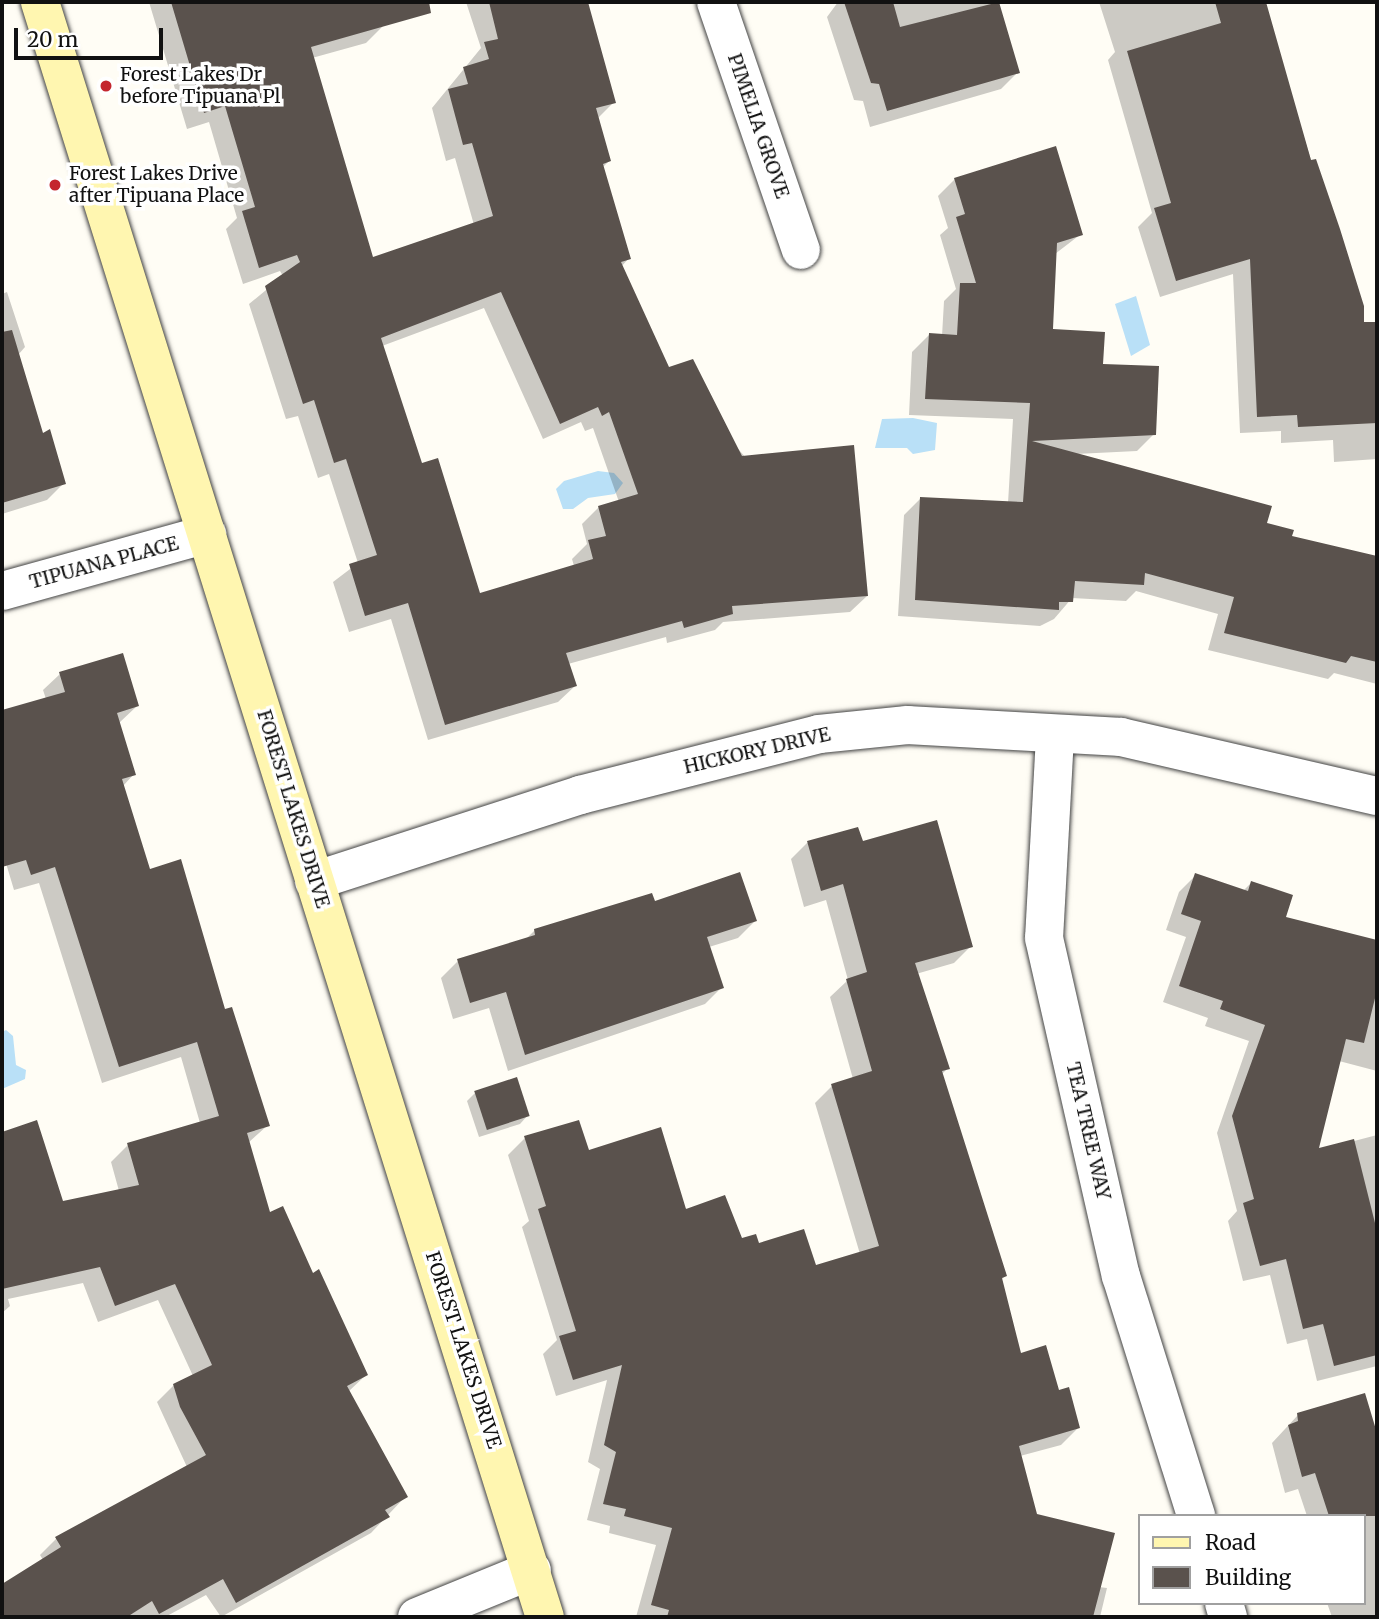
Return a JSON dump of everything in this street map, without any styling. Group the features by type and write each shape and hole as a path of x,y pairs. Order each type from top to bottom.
{"main road":[{"name":"FOREST LAKES DRIVE","path":"40,2 545,1617"}],"street":[{"name":"PIMELIA GROVE","path":"716,2 801,250"},
{"name":"TIPUANA PLACE","path":"2,591 207,534"},
{"name":"HICKORY DRIVE","path":"314,881 580,795 819,734 908,725 1055,736 1121,737 1377,796"},
{"name":"TEA TREE WAY","path":"1055,736 1045,938 1121,1276 1195,1514"},
{"path":"417,1617 532,1570"}],"water":[{"path":"1136,296 1150,345 1131,356 1115,304"},
{"path":"913,418 937,423 935,450 913,454 907,448 875,448 882,419"},
{"path":"598,471 614,473 623,483 615,494 588,498 573,509 563,509 556,489 564,481"},
{"path":"6,1030 13,1036 16,1065 26,1070 25,1079 2,1089 2,1032"}],"building":[{"path":"171,2 429,2 431,13 311,47 373,257 493,216 472,143 463,145 448,89 468,84 463,67 489,59 484,42 498,39 489,2 588,2 616,103 596,108 611,161 603,164 631,259 621,262 669,367 693,359 742,456 854,445 868,596 732,606 733,614 684,628 682,621 566,653 577,686 445,725 408,603 365,616 349,564 377,555 346,459 334,463 314,400 303,404 265,286 300,262 297,255 259,268 242,211 255,207 225,106 204,113","holes":["501,292 560,424 598,407 602,416 609,412 638,494 598,506 606,536 588,540 593,559 480,593 438,458 422,463 381,338"]},
{"path":"844,2 893,2 900,27 999,2 1020,73 887,111 879,84 871,83"},
{"path":"1215,2 1266,2 1311,160 1316,159 1364,306 1364,322 1376,322 1377,423 1298,427 1297,415 1257,417 1250,259 1176,281 1154,208 1171,203 1127,51 1221,23"},
{"path":"1056,146 1083,235 1057,243 1053,329 1105,332 1103,364 1159,366 1156,435 1032,441 1272,506 1267,523 1294,530 1292,536 1377,556 1377,662 1351,656 1346,663 1224,633 1234,597 1145,573 1144,585 1075,581 1073,602 1059,602 1059,610 915,600 920,497 1023,502 1030,403 925,399 929,333 957,335 960,283 976,283 956,217 965,214 954,178"},
{"path":"12,330 43,433 50,429 66,484 2,503 2,332"},
{"path":"123,653 139,706 117,713 136,775 122,779 150,869 181,859 225,1009 232,1007 270,1126 247,1133 270,1212 283,1206 313,1273 319,1269 368,1375 347,1386 408,1497 385,1510 390,1517 236,1603 223,1579 159,1614 152,1601 127,1617 2,1617 2,1584 61,1547 55,1537 206,1455 180,1407 173,1384 212,1365 175,1284 115,1306 100,1267 2,1289 2,1132 37,1120 63,1201 139,1185 127,1143 219,1116 197,1042 119,1067 55,867 31,875 26,860 2,867 2,710 65,692 59,672"},
{"path":"937,820 973,947 915,963 950,1069 942,1071 1007,1276 1002,1278 1021,1353 1046,1345 1059,1390 1069,1387 1080,1428 1019,1446 1037,1514 1115,1533 1093,1617 667,1617 669,1610 651,1605 672,1528 624,1516 626,1509 603,1504 616,1452 604,1445 622,1365 573,1380 559,1336 576,1331 538,1209 546,1206 524,1136 579,1120 589,1150 661,1127 686,1209 725,1195 742,1238 756,1234 759,1243 804,1229 816,1265 879,1246 831,1084 872,1071 846,979 867,972 843,884 821,891 807,841 858,827 863,841"},
{"path":"740,872 757,921 707,937 724,988 525,1055 506,992 470,1003 457,959 535,935 534,929 652,893 655,901"},
{"path":"1195,873 1248,891 1251,881 1293,895 1286,917 1377,940 1377,990 1364,1043 1346,1039 1319,1148 1354,1139 1377,1231 1377,1355 1334,1366 1323,1324 1303,1329 1286,1259 1260,1266 1243,1203 1254,1199 1232,1116 1265,1025 1220,1009 1223,1001 1179,986 1201,921 1181,914"},
{"path":"517,1077 530,1116 487,1130 474,1091"},
{"path":"1365,1393 1377,1433 1377,1516 1328,1514 1315,1473 1302,1477 1288,1425 1298,1421 1297,1413"}],"place":[{"name":"Forest Lakes Dr before Tipuana Pl","path":"106,86"},
{"name":"Forest Lakes Drive after Tipuana Place","path":"55,185"}]}
